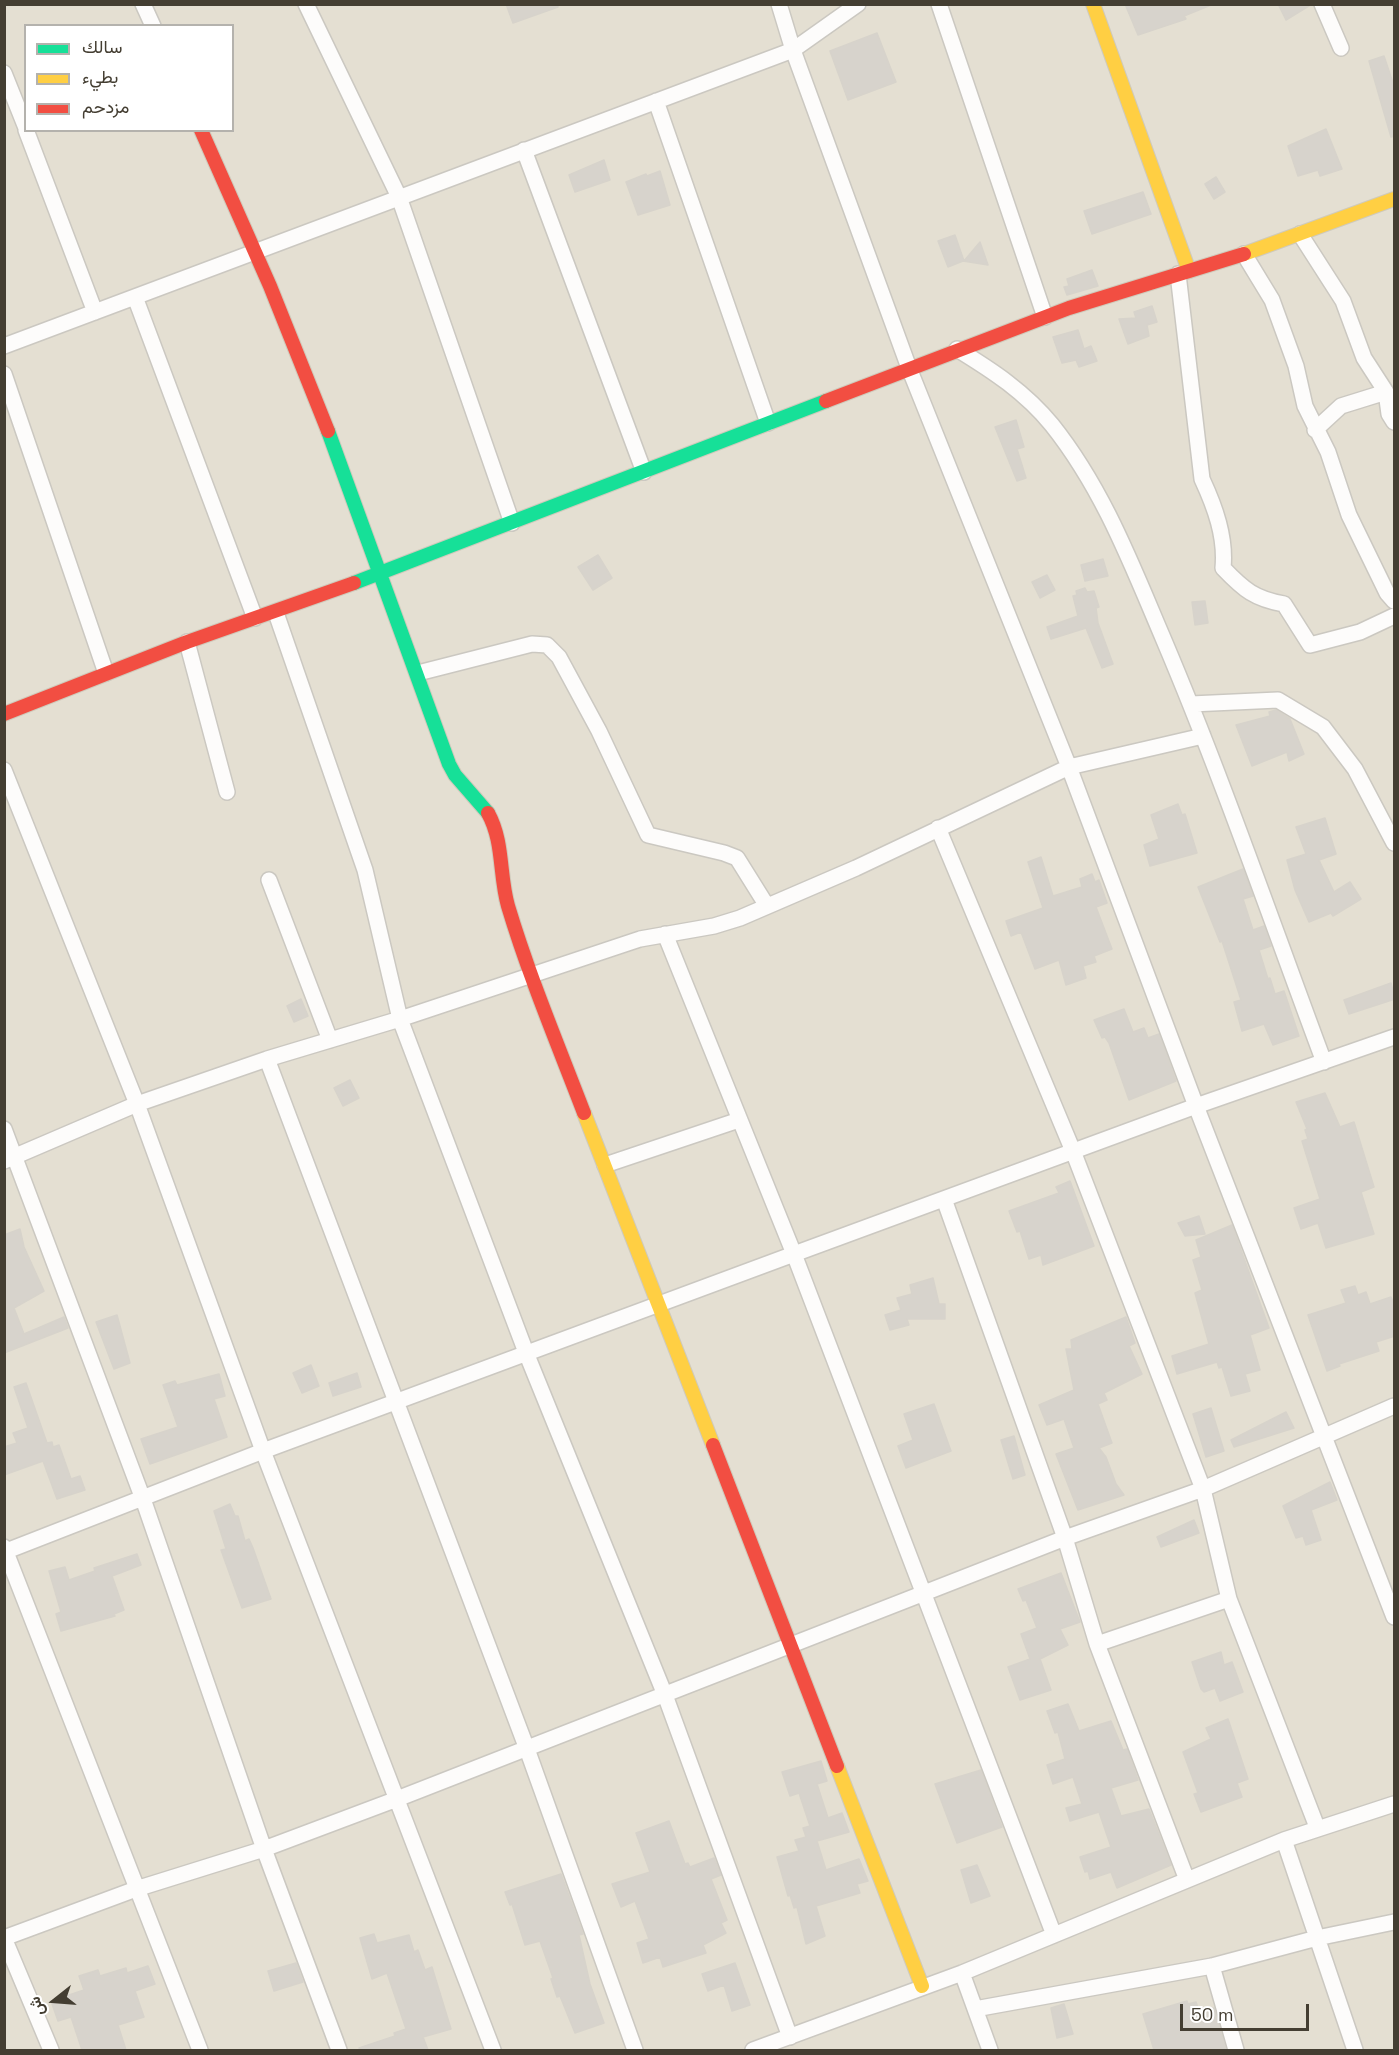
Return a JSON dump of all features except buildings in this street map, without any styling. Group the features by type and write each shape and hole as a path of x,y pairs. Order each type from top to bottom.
{"street":[{"path":"143,4 152,24"},
{"path":"306,4 399,197 512,523"},
{"path":"779,4 793,50 909,368 1069,767 1196,1106 1395,1617"},
{"path":"4,346 793,50 858,4"},
{"path":"939,4 1045,317"},
{"path":"1094,4 1184,272 1202,478 1214,506 1225,549 1223,568 1241,587 1262,600 1284,604 1310,645 1360,632 1395,616"},
{"path":"1322,4 1341,48"},
{"path":"4,73 24,124"},
{"path":"656,101 768,423"},
{"path":"27,132 95,312"},
{"path":"202,132 256,251 382,571 449,764 455,775 488,813 497,831 507,903 531,975 922,1986"},
{"path":"524,150 644,472"},
{"path":"4,714 187,642 276,613 512,523 957,349 1045,317 1244,254 1395,199"},
{"path":"1300,234 1343,301 1364,358 1386,392 1389,414 1395,422"},
{"path":"1244,254 1272,300 1284,328 1305,406 1328,452 1349,515 1387,593 1395,601"},
{"path":"135,297 255,618"},
{"path":"957,349 1013,384 1051,424 1078,461 1111,516 1191,704 1324,1062"},
{"path":"4,374 106,673"},
{"path":"1315,430 1341,406 1386,392"},
{"path":"276,613 365,870 400,1019 527,1355 665,1695 790,2037"},
{"path":"187,642 227,792"},
{"path":"418,673 532,644 548,645 559,657 599,731 648,835 737,858 767,906"},
{"path":"1191,704 1278,700 1323,727 1355,770 1395,843"},
{"path":"10,1159 136,1104 267,1059 400,1019 640,939 714,926 767,906 1069,767 1203,736"},
{"path":"4,770 136,1104 263,1451 494,2050"},
{"path":"938,828 1073,1151 1203,1489 1229,1599 1317,1827"},
{"path":"269,880 330,1040"},
{"path":"664,934 794,1254 1054,1935"},
{"path":"200,2050 5,1550 143,1499 263,1451 527,1355 944,1198 1196,1106 1395,1037"},
{"path":"267,1059 527,1749 635,2050"},
{"path":"605,1165 740,1119"},
{"path":"4,1129 10,1159 143,1499 264,1849 339,2050"},
{"path":"944,1198 1065,1538 1096,1644 1187,1880"},
{"path":"51,2050 4,1938 136,1889 264,1849 397,1799 1065,1538 1203,1489 1395,1406"},
{"path":"1096,1644 1229,1599"},
{"path":"753,2050 962,1973 1284,1839 1395,1804"},
{"path":"1284,1839 1355,2050"},
{"path":"975,2009 1212,1966 1317,1938 1395,1922"},
{"path":"1212,1966 1236,2050"},
{"path":"962,1973 990,2050"}],"shaded area":[{"path":"5,5 1394,5 1394,2050 5,2050"}],"traffic: fast":[{"path":"354,583 826,401"},
{"path":"328,431 449,764 455,775 488,813"}],"traffic: slow":[{"path":"1093,4 1189,271"},
{"path":"1244,254 1394,199"},
{"path":"584,1113 713,1445"},
{"path":"837,1766 922,1986"}],"traffic: jam":[{"path":"202,132 270,286 328,431"},
{"path":"826,401 1069,308 1244,254"},
{"path":"4,714 187,642 354,583"},
{"path":"488,813 497,835 505,894 516,932 584,1113"},
{"path":"713,1445 837,1766"}]}
